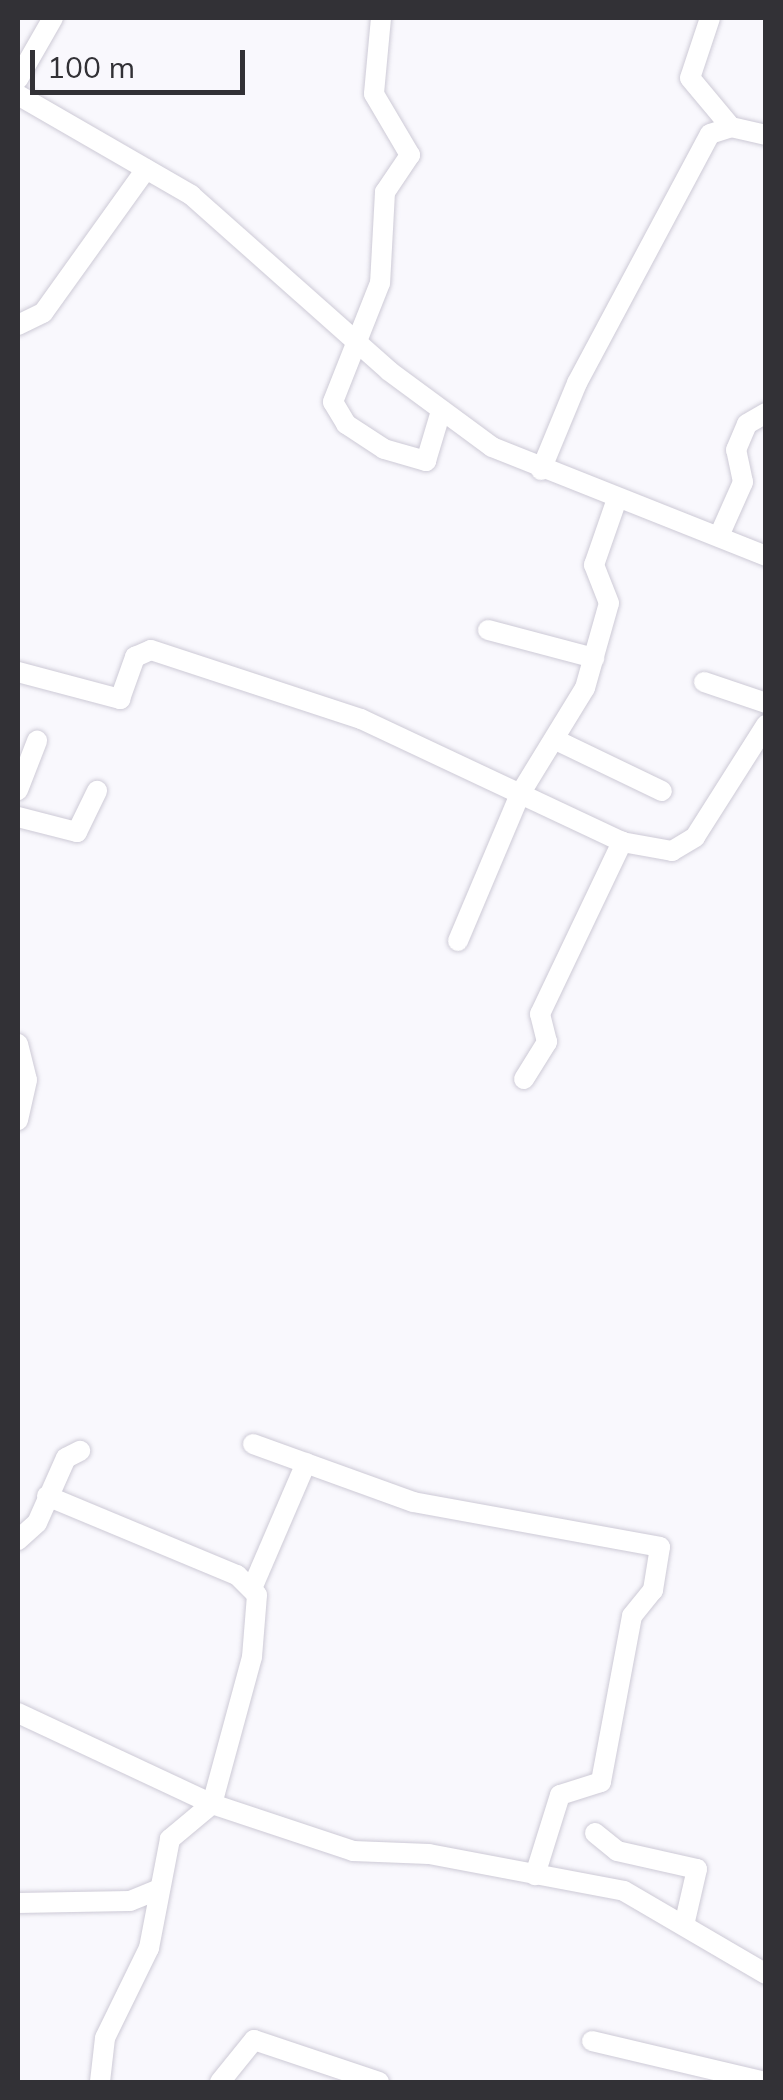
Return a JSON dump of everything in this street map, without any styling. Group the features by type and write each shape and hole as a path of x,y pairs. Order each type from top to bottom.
{"street":[{"path":"18,79 53,18"},
{"path":"380,18 374,94 410,155 385,192 380,283 354,340 333,402 346,424 384,450 426,461 442,411"},
{"path":"710,18 690,78 731,127"},
{"path":"18,95 146,169 222,219 354,340 442,411 541,470 766,556"},
{"path":"541,470 658,224 710,134 731,127 766,135"},
{"path":"18,325 43,313 146,169"},
{"path":"719,536 744,482 736,450 747,424 766,414"},
{"path":"458,941 520,794 560,742 594,658 609,592 594,565 617,499"},
{"path":"488,630 594,658"},
{"path":"18,672 120,700 135,656 151,650 360,719 622,842 687,846 766,725"},
{"path":"704,682 766,703"},
{"path":"18,790 37,740"},
{"path":"560,742 662,791"},
{"path":"18,817 77,832 97,791"},
{"path":"524,1078 548,1042 540,1014 622,842"},
{"path":"18,1044 26,1080 18,1120"},
{"path":"254,1444 413,1502 660,1546 653,1590 632,1616 601,1782 560,1795 535,1874"},
{"path":"18,1540 80,1451"},
{"path":"100,2082 106,2038 149,1948 173,1834 212,1804 252,1657 253,1586 306,1462"},
{"path":"47,1496 253,1586"},
{"path":"18,1713 212,1804 352,1851 605,1885 685,1921 766,1974"},
{"path":"595,1834 625,1854 697,1869 685,1921"},
{"path":"18,1903 130,1902 159,1889"},
{"path":"220,2082 254,2040 380,2082"},
{"path":"592,2041 766,2082"}]}
